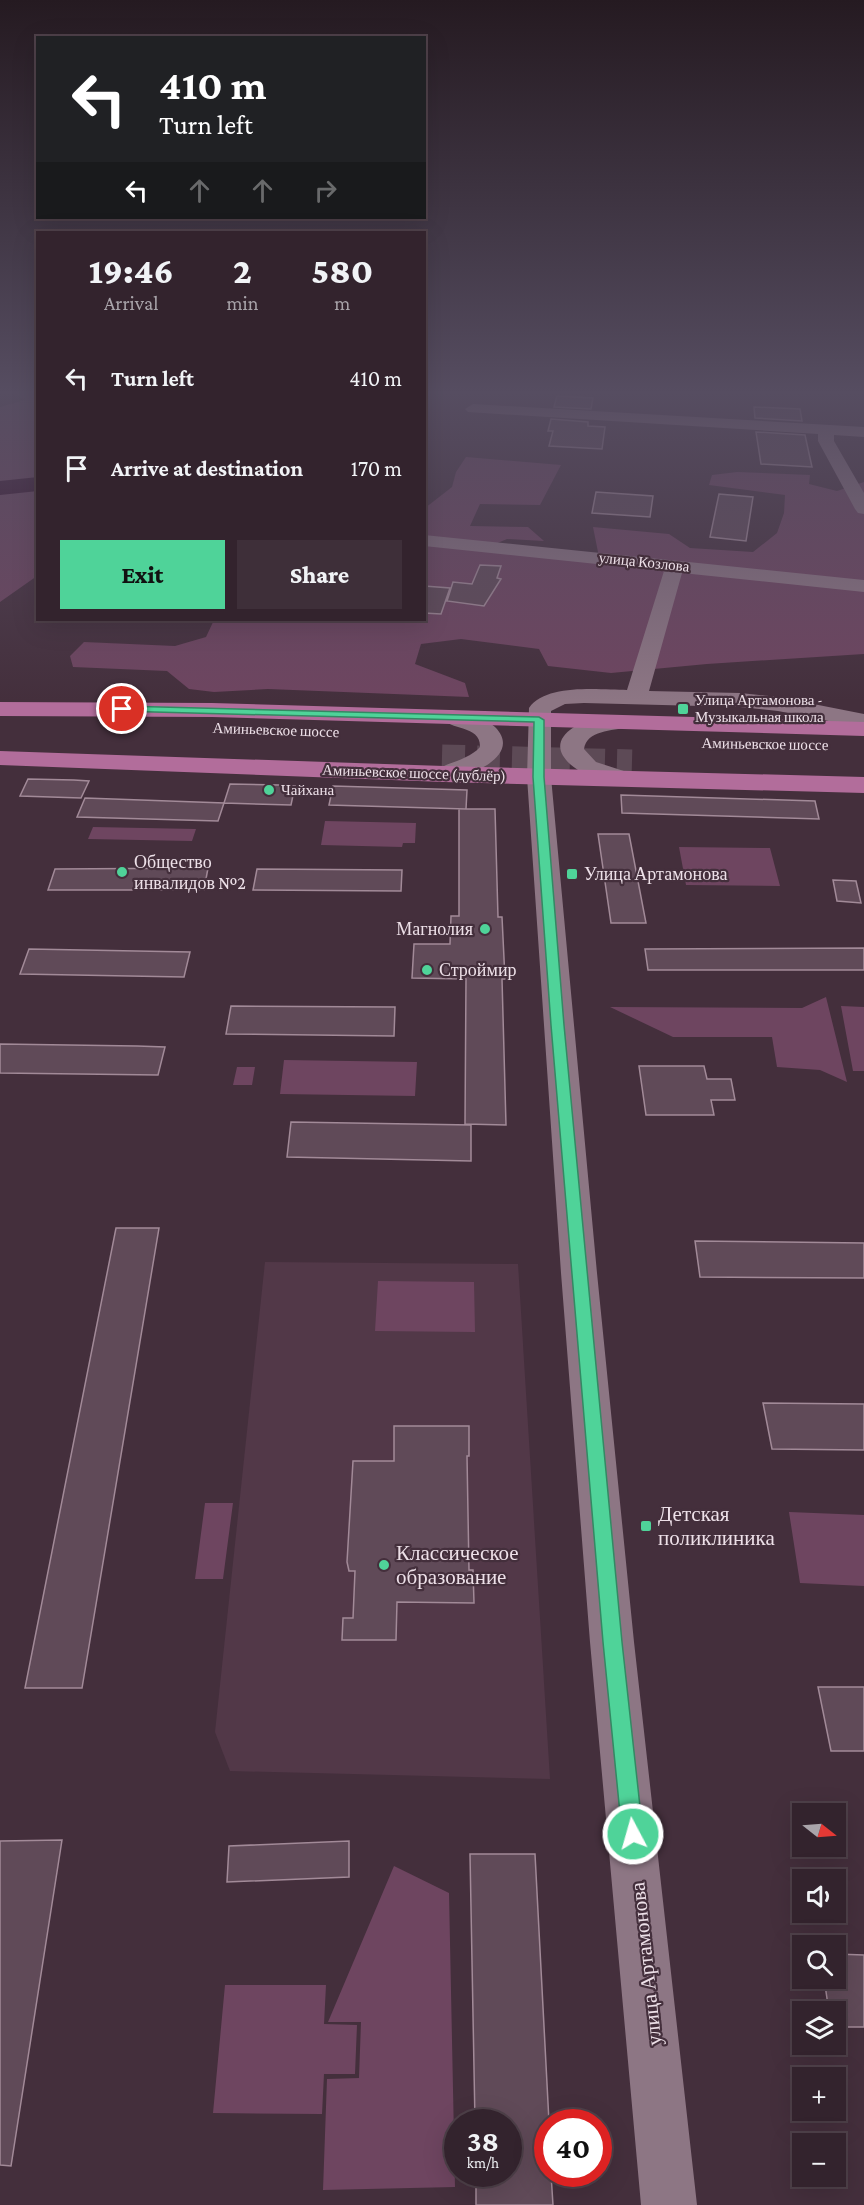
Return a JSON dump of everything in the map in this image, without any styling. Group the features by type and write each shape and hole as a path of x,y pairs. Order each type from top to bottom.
{"main road":[{"name":"Аминьевское шоссе (дублёр)","path":"0,709 212,710 446,746 538,777 627,751 864,729"},
{"name":"Аминьевское шоссе","path":"0,720 446,746"},
{"name":"Аминьевское шоссе (дублёр)","path":"0,758 446,746 539,720 627,751 864,785"},
{"name":"Аминьевское шоссе","path":"0,745 446,746"},
{"name":"Аминьевское шоссе","path":"627,751 864,746"},
{"name":"Аминьевское шоссе","path":"627,751 864,767"}],"street":[{"path":"856,495 864,509"},
{"name":"улица Козлова","path":"426,540 864,586"},
{"path":"636,697 675,565"},
{"path":"539,720 540,708 560,698 636,697 778,704 864,721"},
{"name":"улица Артамонова","path":"539,720 538,777 558,1033 612,1642 669,2205"}],"shaded area":[{"path":"0,495 36,495 36,577 0,602"},
{"path":"442,495 545,495 540,505 480,504 470,526 528,527 544,541 507,539 488,547 600,562 593,527 669,534 690,548 753,552 777,533 784,513 784,495 864,495 864,654 611,673 548,666 539,649 461,639 421,644 415,664 465,683 469,697 268,689 214,692 189,689 167,671 73,667 70,656 84,642 175,646 206,637 214,621 426,621 426,507"},
{"path":"325,821 416,823 415,843 403,843 402,847 321,845"},
{"path":"93,827 196,829 192,841 88,839"},
{"path":"679,847 770,848 780,886 686,885"},
{"path":"826,997 847,1082 820,1070 777,1067 772,1037 673,1037 610,1007 802,1008"},
{"path":"841,1006 864,1007 864,1071 853,1071"},
{"path":"284,1060 417,1062 415,1096 280,1094"},
{"path":"237,1067 255,1067 252,1085 233,1085"},
{"name":"Классическое образование","path":"265,1262 518,1264 550,1779 230,1771 215,1732"},
{"path":"378,1281 474,1282 475,1332 375,1331"},
{"path":"205,1503 233,1503 223,1579 195,1579"},
{"path":"789,1512 864,1515 864,1586 800,1583"},
{"path":"394,1866 449,1893 453,2109 444,2109 444,2187 455,2187 323,2190 327,2079 359,2078 361,2022 328,2022"},
{"path":"225,1985 326,1985 324,2024 357,2025 355,2074 324,2074 322,2114 213,2113"}],"building":[{"path":"595,495 653,496 650,517 592,513"},
{"path":"719,495 753,497 746,541 710,537"},
{"path":"480,565 501,566 497,578 501,579 484,606 447,601 453,582 472,584"},
{"path":"426,586 450,588 441,614 426,613"},
{"path":"28,779 89,781 81,798 20,796"},
{"path":"230,784 295,786 291,805 224,803"},
{"path":"333,786 467,790 466,809 329,805"},
{"path":"621,795 815,801 819,819 622,813"},
{"path":"85,798 224,803 218,821 77,817"},
{"path":"459,809 495,809 498,917 502,917 505,979 502,979 506,1125 465,1124 466,979 412,978 414,944 450,944 451,916 459,916"},
{"path":"598,834 629,834 646,923 611,923"},
{"path":"208,868 204,890 48,890 55,869"},
{"path":"257,869 402,870 401,891 253,890"},
{"path":"833,880 856,881 861,903 837,901"},
{"path":"864,948 864,970 648,970 645,949"},
{"path":"29,949 190,952 184,977 20,974"},
{"path":"231,1006 395,1007 394,1036 226,1034"},
{"path":"0,1044 165,1047 158,1075 0,1073"},
{"path":"639,1066 704,1066 707,1079 731,1079 735,1100 711,1100 714,1115 646,1115"},
{"path":"291,1122 471,1125 471,1161 287,1157"},
{"path":"116,1228 159,1228 82,1688 25,1688"},
{"path":"695,1241 864,1243 864,1278 700,1277"},
{"path":"763,1403 864,1404 864,1450 772,1449"},
{"path":"394,1426 469,1426 469,1456 467,1456 469,1570 473,1570 474,1603 397,1602 396,1640 342,1640 343,1618 353,1618 355,1571 349,1571 347,1562 353,1461 394,1461"},
{"path":"818,1687 864,1687 864,1751 831,1751"},
{"path":"62,1840 11,2166 0,2165 0,1841"},
{"path":"349,1841 349,1877 227,1882 229,1846"},
{"path":"470,1854 535,1854 548,2109 534,2109 534,2187 552,2187 553,2205 476,2205 476,2187 522,2187 522,2109 475,2109"},
{"path":"846,1954 864,1955 864,2027 846,2027 846,2001 827,2001 826,1989 846,1989"}],"tunnel":[{"path":"442,756 632,761"}],"place":[{"name":"Улица Артамонова - Музыкальная школа","path":"683,709"},
{"name":"Чайхана","path":"269,790"},
{"name":"Общество инвалидов №2","path":"122,872"},
{"name":"Улица Артамонова","path":"572,874"},
{"name":"Магнолия","path":"485,929"},
{"name":"Строймир","path":"427,970"},
{"name":"Детская поликлиника","path":"646,1526"},
{"name":"Классическое образование","path":"384,1565"}],"route":[{"path":"122,709 539,720 538,777 572,1193 612,1642 633,1834"}]}
